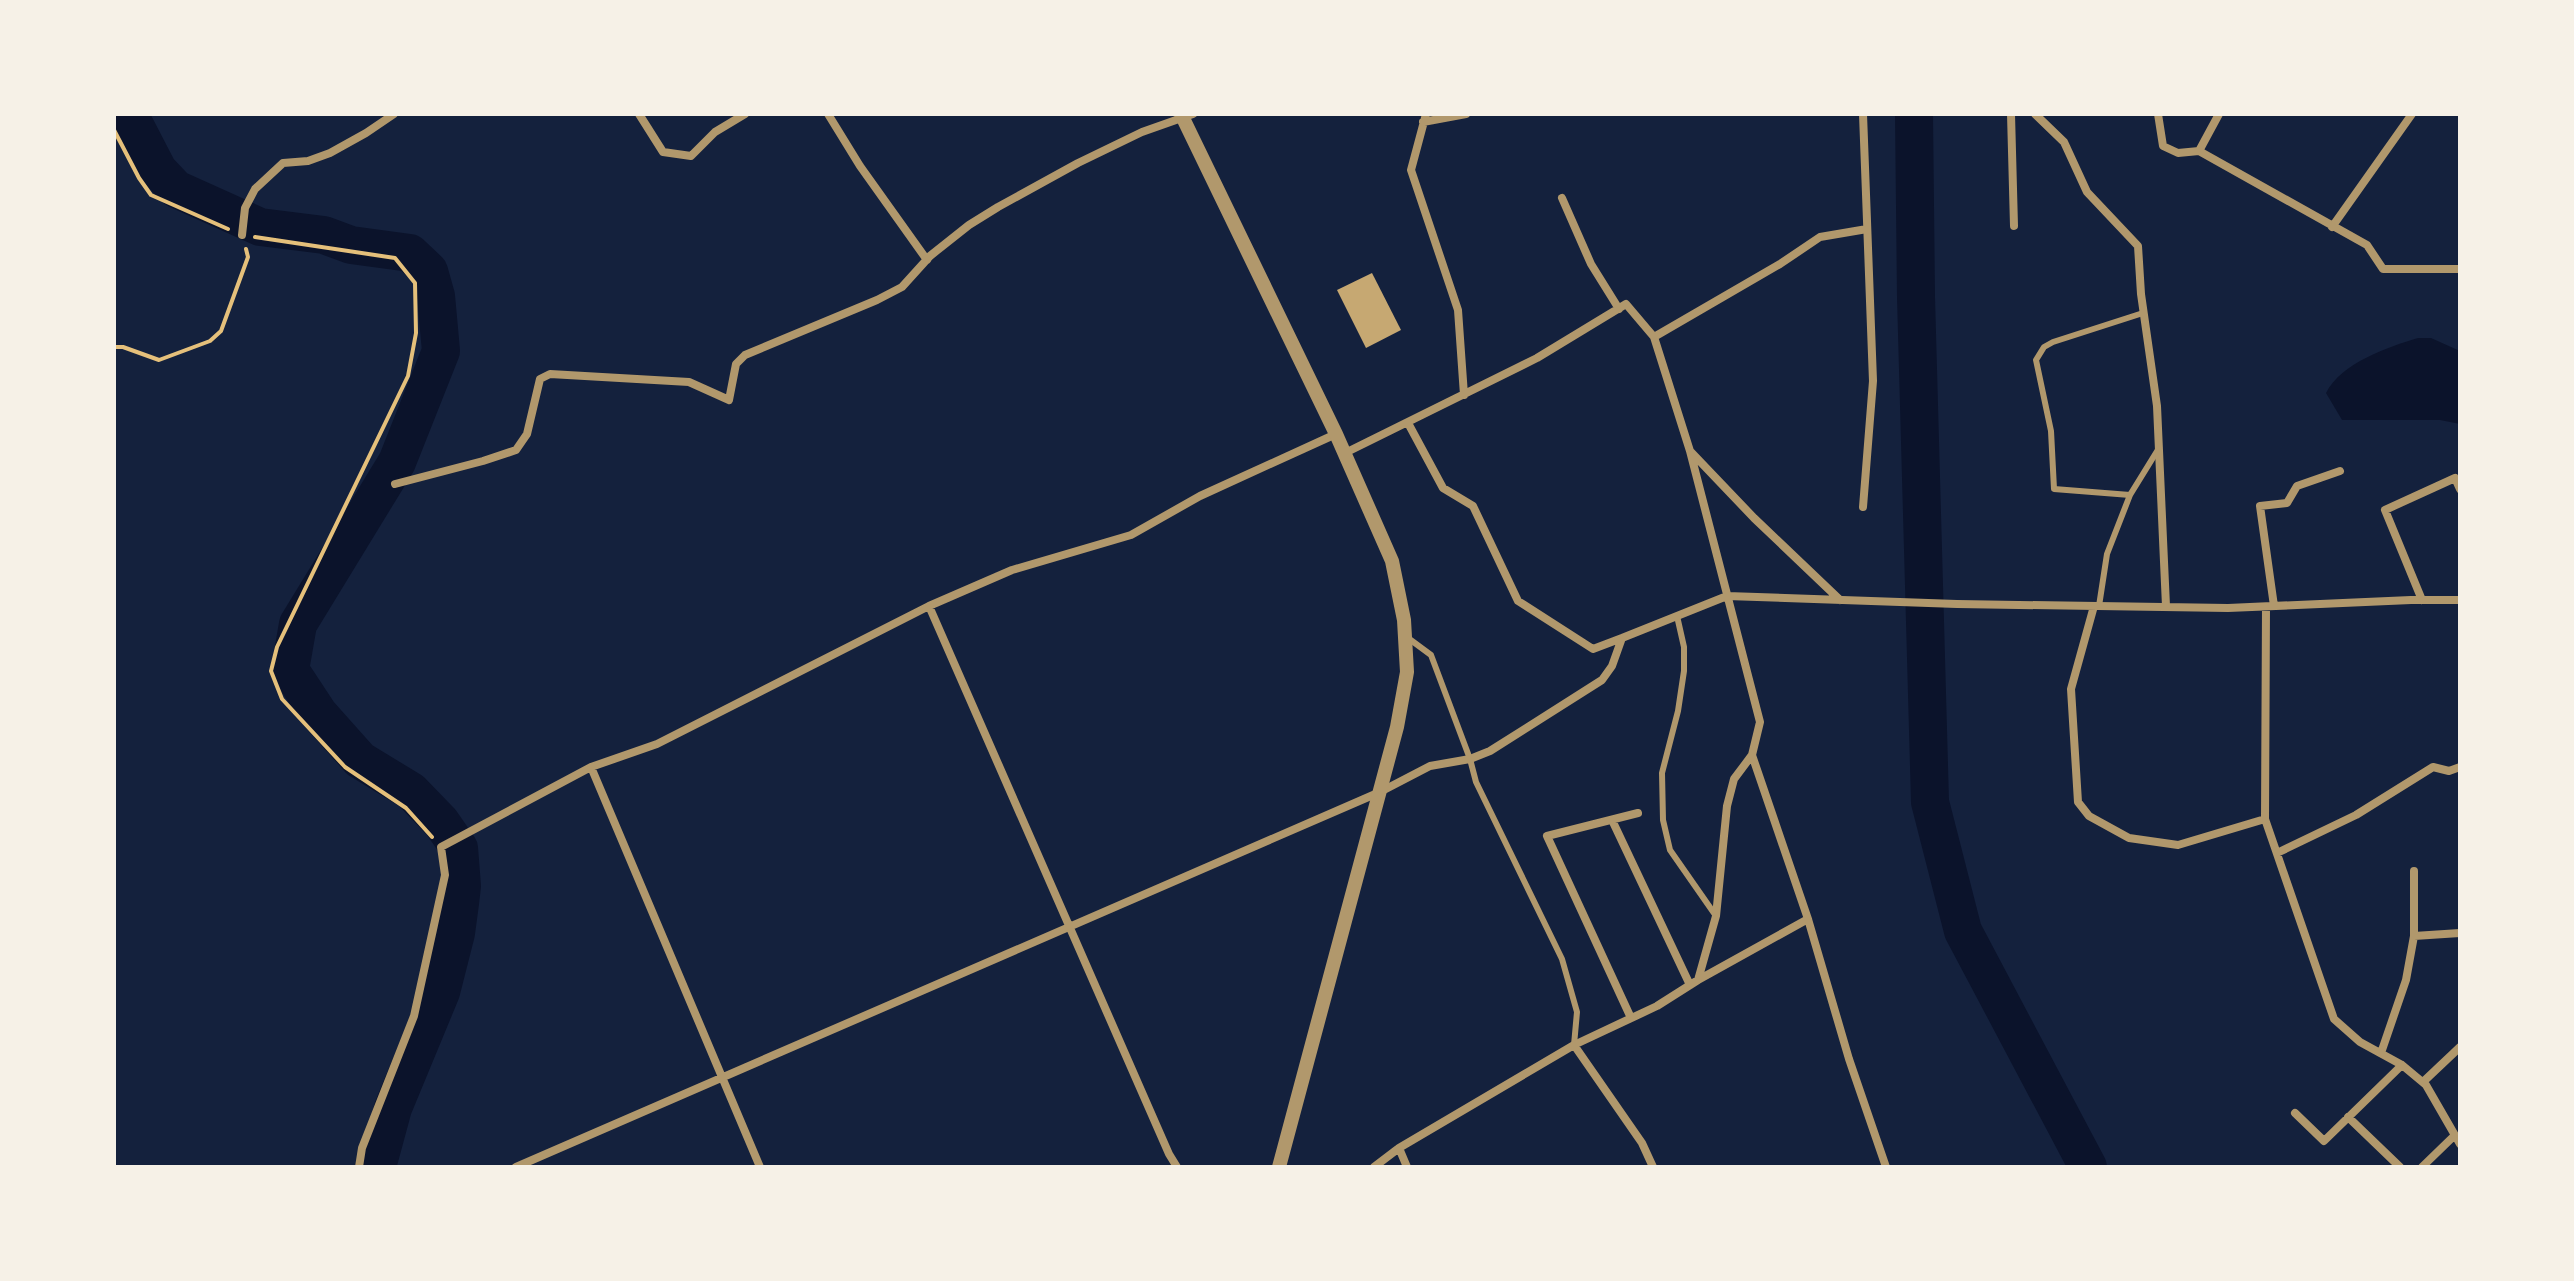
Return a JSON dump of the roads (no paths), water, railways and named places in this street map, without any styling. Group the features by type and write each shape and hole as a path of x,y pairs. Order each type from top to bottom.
{"street":[{"path":"242,235 245,208 255,189 283,163 308,161 330,153 394,114"},
{"path":"639,114 663,152 691,156 715,132 745,114"},
{"path":"828,114 860,166 927,260"},
{"path":"1464,395 1458,310 1411,170 1424,118 1466,114"},
{"path":"1863,114 1873,381 1863,507"},
{"path":"2011,114 2014,226"},
{"path":"2035,114 2064,142 2087,192 2138,246 2143,313 2157,406 2166,606"},
{"path":"2158,114 2163,146 2178,153 2199,151 2367,245 2383,269 2460,269"},
{"path":"2199,151 2219,114"},
{"path":"2332,227 2412,114"},
{"path":"395,484 516,450 527,434 540,379 550,374 689,382 729,400 736,364 745,355 902,287 927,260 969,225 1051,177 1142,132 1186,116 1345,453 1392,561 1405,636 1407,672 1380,792 1279,1167"},
{"path":"1562,198 1591,264 1619,309"},
{"path":"1654,337 1780,264 1820,237 1867,229"},
{"path":"1345,453 1537,358 1626,304 1654,337 1690,451 1760,722 1752,755 1734,779 1727,806 1716,916 1694,983"},
{"path":"1408,423 1443,488 1473,506 1518,601 1593,649 1727,596 1957,604 2270,607 2460,600"},
{"path":"359,1167 362,1148 414,1016 445,875 441,847 591,767 657,744 929,606 1012,570 1131,535 1200,496 1336,434"},
{"path":"1690,451 1754,518 1840,600"},
{"path":"2340,471 2297,486 2287,503 2260,506 2270,607 2265,819 2334,1019 2360,1042 2402,1065 2423,1082 2460,1144"},
{"path":"2422,600 2385,510 2455,478 2460,489"},
{"path":"929,606 1177,1167"},
{"path":"2096,606 2071,689 2078,802 2089,816 2129,838 2178,845 2265,819"},
{"path":"516,1167 1380,792 1430,766 1470,759 1490,751 1602,680 1612,666 1622,638"},
{"path":"1752,755 1808,919 1849,1059 1886,1167"},
{"path":"591,767 760,1167"},
{"path":"2277,853 2356,815 2433,767 2449,771 2460,767"},
{"path":"1631,1018 1547,836 1638,813"},
{"path":"1612,820 1694,983"},
{"path":"2381,1053 2406,980 2414,936 2414,871"},
{"path":"1374,1167 1399,1148 1574,1045 1657,1006 1808,919"},
{"path":"2414,936 2460,933"},
{"path":"1574,1045 1642,1143 1653,1167"},
{"path":"2423,1082 2460,1047"},
{"path":"2295,1113 2324,1141 2402,1065"},
{"path":"2348,1117 2400,1167"},
{"path":"2422,1167 2454,1136"},
{"path":"1399,1148 1407,1167"}],"lane":[{"path":"2130,495 2054,489 2051,431 2036,360 2044,347 2053,342 2143,313"},
{"path":"2096,606 2104,564 2130,495 2159,448"},
{"path":"1677,616 1684,647 1684,671 1678,711 1662,773 1663,820 1670,850 1716,916"},
{"path":"1405,636 1431,655 1476,782 1562,959 1577,1012 1574,1045"}],"water":[{"path":"2418,338 2431,338 2460,351 2460,424 2440,420 2342,420 2326,393 2333,382 2366,358"}],"waterway":[{"path":"129,114 158,170 176,189 260,227 324,235 351,245 410,253 429,271 436,296 441,351 397,462 298,624 290,670 319,714 360,760 411,791 441,822 459,848 460,903 441,992 393,1108 377,1167"},
{"path":"1914,114 1930,802 1963,931 2088,1167"}]}
